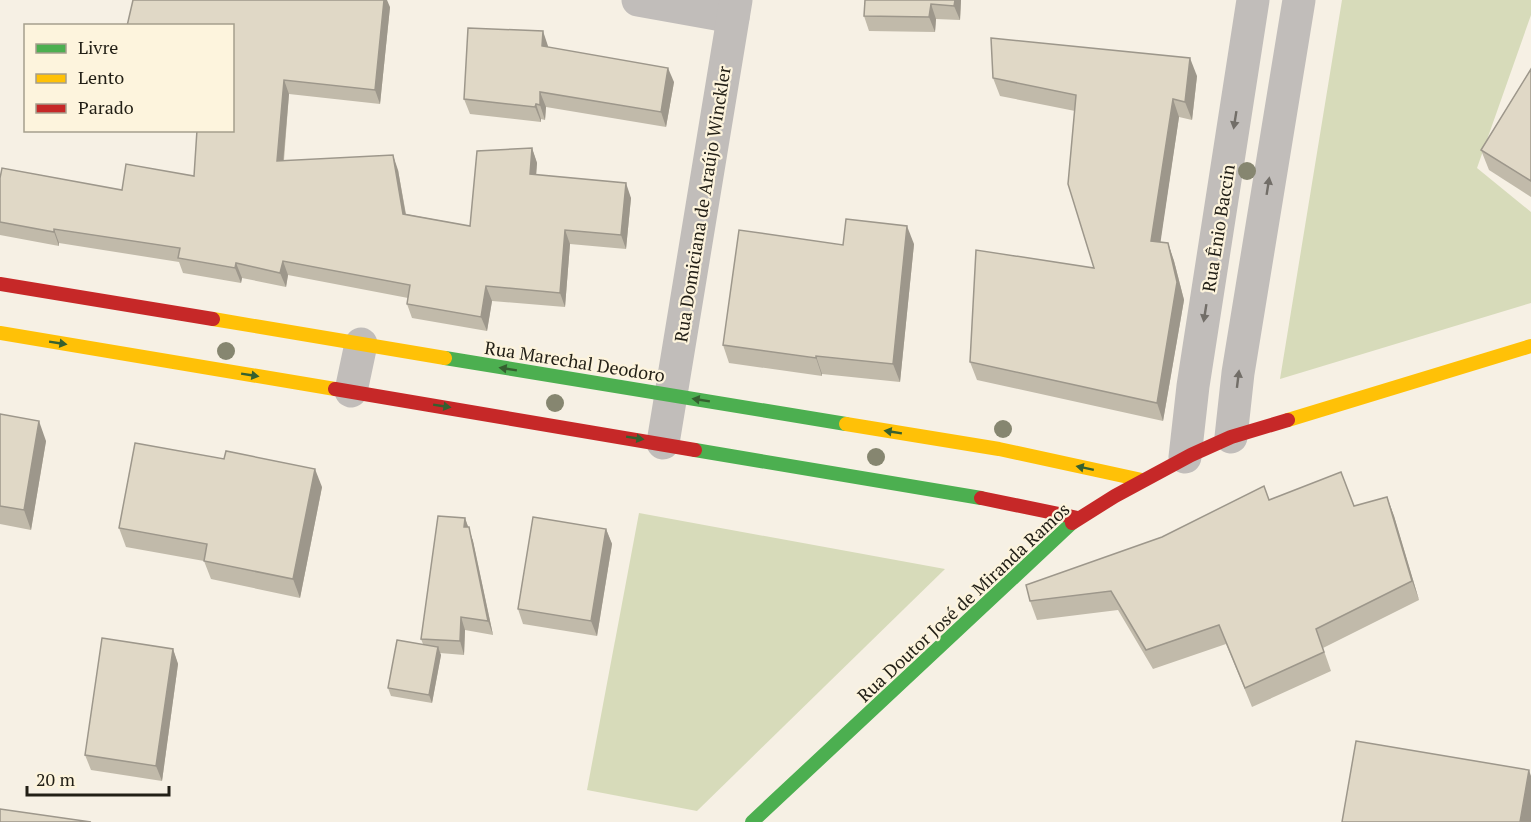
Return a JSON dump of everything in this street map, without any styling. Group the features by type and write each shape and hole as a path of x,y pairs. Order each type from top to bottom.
{"street":[{"path":"638,0 734,8"},
{"name":"Rua Ênio Baccin","path":"1185,457 1195,375 1253,0"},
{"path":"1231,437 1238,373 1299,0"},
{"name":"Rua Domiciana de Araújo Winckler","path":"663,443 734,8"},
{"path":"1240,88 1283,96"},
{"name":"Rua Marechal Deodoro","path":"0,284 999,449 1142,480"},
{"path":"0,333 663,443 965,495 1078,518"},
{"path":"351,391 362,344"},
{"name":"Rua Doutor José de Miranda Ramos","path":"752,822 1078,518 1185,457 1231,437 1531,346"}],"green space":[{"path":"1342,0 1531,0 1531,15 1477,168 1531,212 1531,303 1280,379"},
{"path":"639,513 945,569 697,811 587,790"}],"building":[{"path":"133,0 384,0 375,90 284,80 277,161 393,155 403,214 470,226 477,151 532,148 530,174 626,183 621,235 565,230 560,293 486,286 481,317 407,304 410,285 283,261 280,273 236,263 235,268 178,258 180,248 54,229 54,232 0,222 2,168 122,190 126,164 194,176 197,132 234,132 234,24 127,24"},
{"path":"865,0 955,0 954,6 931,4 929,17 864,16"},
{"path":"468,28 543,31 542,46 668,68 661,112 540,92 540,105 536,104 535,107 464,99"},
{"path":"991,38 1190,58 1185,102 1173,99 1151,241 1168,243 1177,282 1157,403 970,362 976,250 1094,268 1068,184 1076,95 993,78"},
{"path":"1531,69 1531,181 1481,150"},
{"path":"846,219 907,226 893,364 816,356 816,358 723,345 739,230 843,245"},
{"path":"0,414 39,421 24,510 0,506"},
{"path":"135,443 224,459 226,451 315,469 293,579 204,561 207,544 119,528"},
{"path":"1341,472 1354,506 1387,497 1412,581 1316,629 1324,652 1245,688 1219,625 1146,650 1111,591 1030,601 1026,585 1162,537 1264,486 1269,500"},
{"path":"438,516 465,518 464,527 469,527 488,621 461,617 460,641 421,639"},
{"path":"533,517 606,529 591,621 518,609"},
{"path":"102,638 173,649 156,766 85,755"},
{"path":"397,640 438,647 429,695 388,688"},
{"path":"1356,741 1529,770 1520,822 1342,822"},
{"path":"0,809 91,822 0,822"}],"traffic: fast":[{"path":"445,358 846,424"},
{"path":"695,450 981,498"},
{"path":"752,822 1072,523"}],"traffic: slow":[{"path":"213,319 445,358"},
{"path":"0,333 335,389"},
{"path":"1288,420 1531,346"},
{"path":"846,424 999,449 1142,480"}],"traffic: jam":[{"path":"0,284 213,319"},
{"path":"335,389 695,450"},
{"path":"1072,523 1115,496 1191,455 1231,437 1288,420"},
{"path":"981,498 1078,518"}]}
